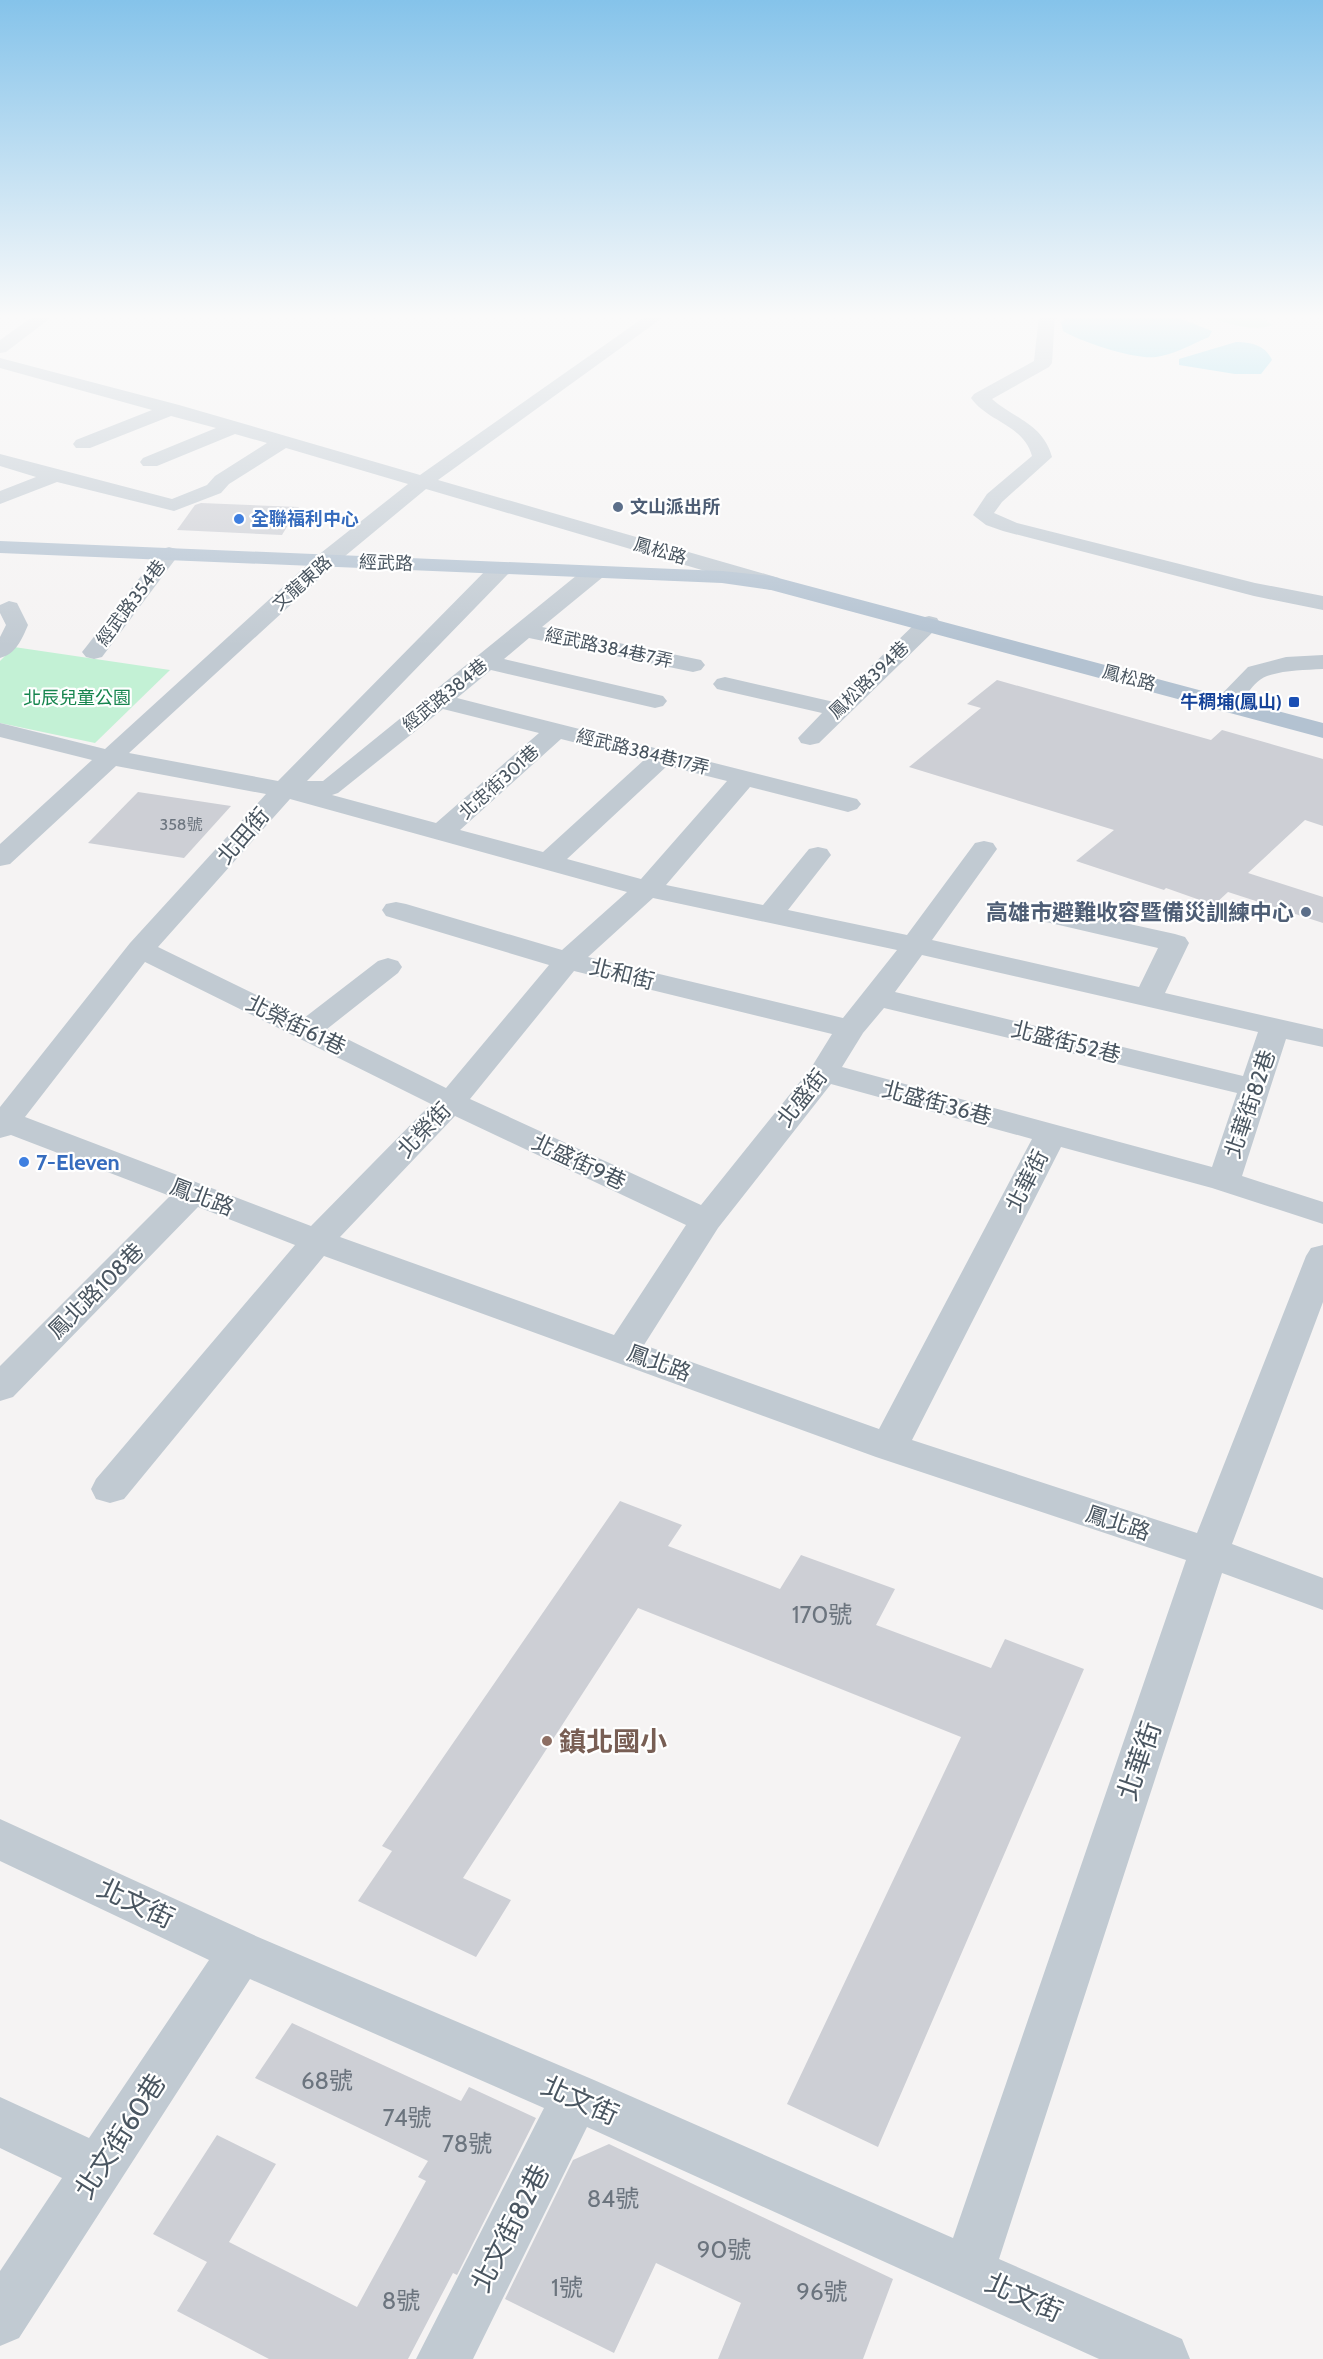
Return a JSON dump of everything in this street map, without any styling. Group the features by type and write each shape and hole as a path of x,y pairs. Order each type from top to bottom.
{"main road":[{"name":"經武路","path":"0,547 722,577 771,584"},
{"name":"鳳松路","path":"771,584 929,623 1323,731"}],"street":[{"path":"83,444 129,426"},
{"name":"鳳松路","path":"232,426 771,584"},
{"name":"文龍東路","path":"0,858 325,561 424,481 502,426"},
{"path":"1021,426 1041,447 1042,457 994,498 983,515 993,521 1254,589 1323,603"},
{"path":"180,470 150,462 235,427"},
{"path":"0,460 174,505 214,489 222,480 283,441"},
{"path":"201,475 222,480"},
{"path":"0,498 55,476"},
{"name":"經武路354巷","path":"94,652 169,553"},
{"name":"北田街","path":"2,1123 140,949 284,790 501,568"},
{"name":"經武路384巷","path":"284,790 329,788 439,701 595,572"},
{"path":"0,651 10,640 16,625 9,608"},
{"name":"鳳松路394巷","path":"810,738 929,623"},
{"name":"經武路384巷7弄","path":"524,630 693,665"},
{"path":"486,662 655,701"},
{"path":"1224,704 1256,672 1286,664 1323,662"},
{"path":"725,684 838,710"},
{"name":"經武路384巷17弄","path":"439,701 848,804"},
{"path":"0,730 109,757 284,790 647,889 915,945 1323,1038"},
{"name":"北忠街301巷","path":"441,833 556,731"},
{"path":"548,862 662,757"},
{"name":"北榮街","path":"110,1489 317,1241 452,1102 567,961 647,889 744,778"},
{"name":"北盛街","path":"623,1350 706,1221 824,1072 850,1029 878,997 984,849"},
{"path":"770,915 818,855"},
{"name":"北和街","path":"396,910 567,961 850,1029"},
{"path":"1043,913 1175,943 1148,998"},
{"name":"北榮街61巷","path":"140,949 452,1102"},
{"path":"306,1030 388,967"},
{"name":"北盛街52巷","path":"878,997 1255,1088"},
{"name":"北華街82巷","path":"1224,1181 1275,1028"},
{"name":"北盛街36巷","path":"824,1072 1051,1134"},
{"name":"北盛街9巷","path":"452,1102 706,1221"},
{"name":"鳳北路","path":"2,1123 317,1241 890,1447 1209,1552 1323,1594"},
{"name":"北華街","path":"890,1447 1051,1134 1224,1181 1323,1213"},
{"name":"鳳北路108巷","path":"7,1371 193,1193"},
{"name":"北華街","path":"968,2272 1209,1552 1323,1256"},
{"name":"北文街","path":"0,1839 241,1952 576,2097 1162,2359"},
{"name":"北文街60巷","path":"0,2319 241,1952"},
{"name":"北文街82巷","path":"444,2359 576,2097"},
{"path":"0,2122 99,2169"}],"green space":[{"name":"北辰兒童公園","path":"14,647 170,670 95,743 0,723 0,661"}],"building":[{"name":"全聯福利中心","path":"201,503 299,507 282,535 177,530 195,505"},
{"path":"997,680 1211,740 1222,730 1323,759 1323,826 1305,820 1248,873 1323,897 1323,923 1228,892 1214,905 1076,861 1114,830 909,767 981,708 967,704"},
{"path":"138,792 231,806 184,858 88,843"},
{"path":"620,1501 682,1525 668,1546 780,1589 801,1555 895,1589 876,1625 991,1668 1005,1639 1084,1669 878,2147 787,2104 961,1737 638,1608 463,1878 511,1900 476,1957 358,1901 392,1851 382,1846"},
{"path":"292,2023 461,2101 469,2087 536,2118 457,2275 453,2273 408,2359 269,2359 177,2311 207,2262 153,2234 217,2135 276,2164 229,2242 357,2307 426,2181 418,2177 428,2161 255,2078"},
{"path":"609,2144 893,2279 863,2359 718,2359 741,2303 656,2263 614,2353 505,2299 573,2160"}],"place":[{"name":"文山派出所","path":"618,507"},
{"name":"全聯福利中心","path":"239,519"},
{"name":"牛稠埔(鳳山)","path":"1294,702"},
{"name":"高雄市避難收容暨備災訓練中心","path":"1306,912"},
{"name":"7-Eleven","path":"24,1162"},
{"name":"鎮北國小","path":"547,1741"}]}
